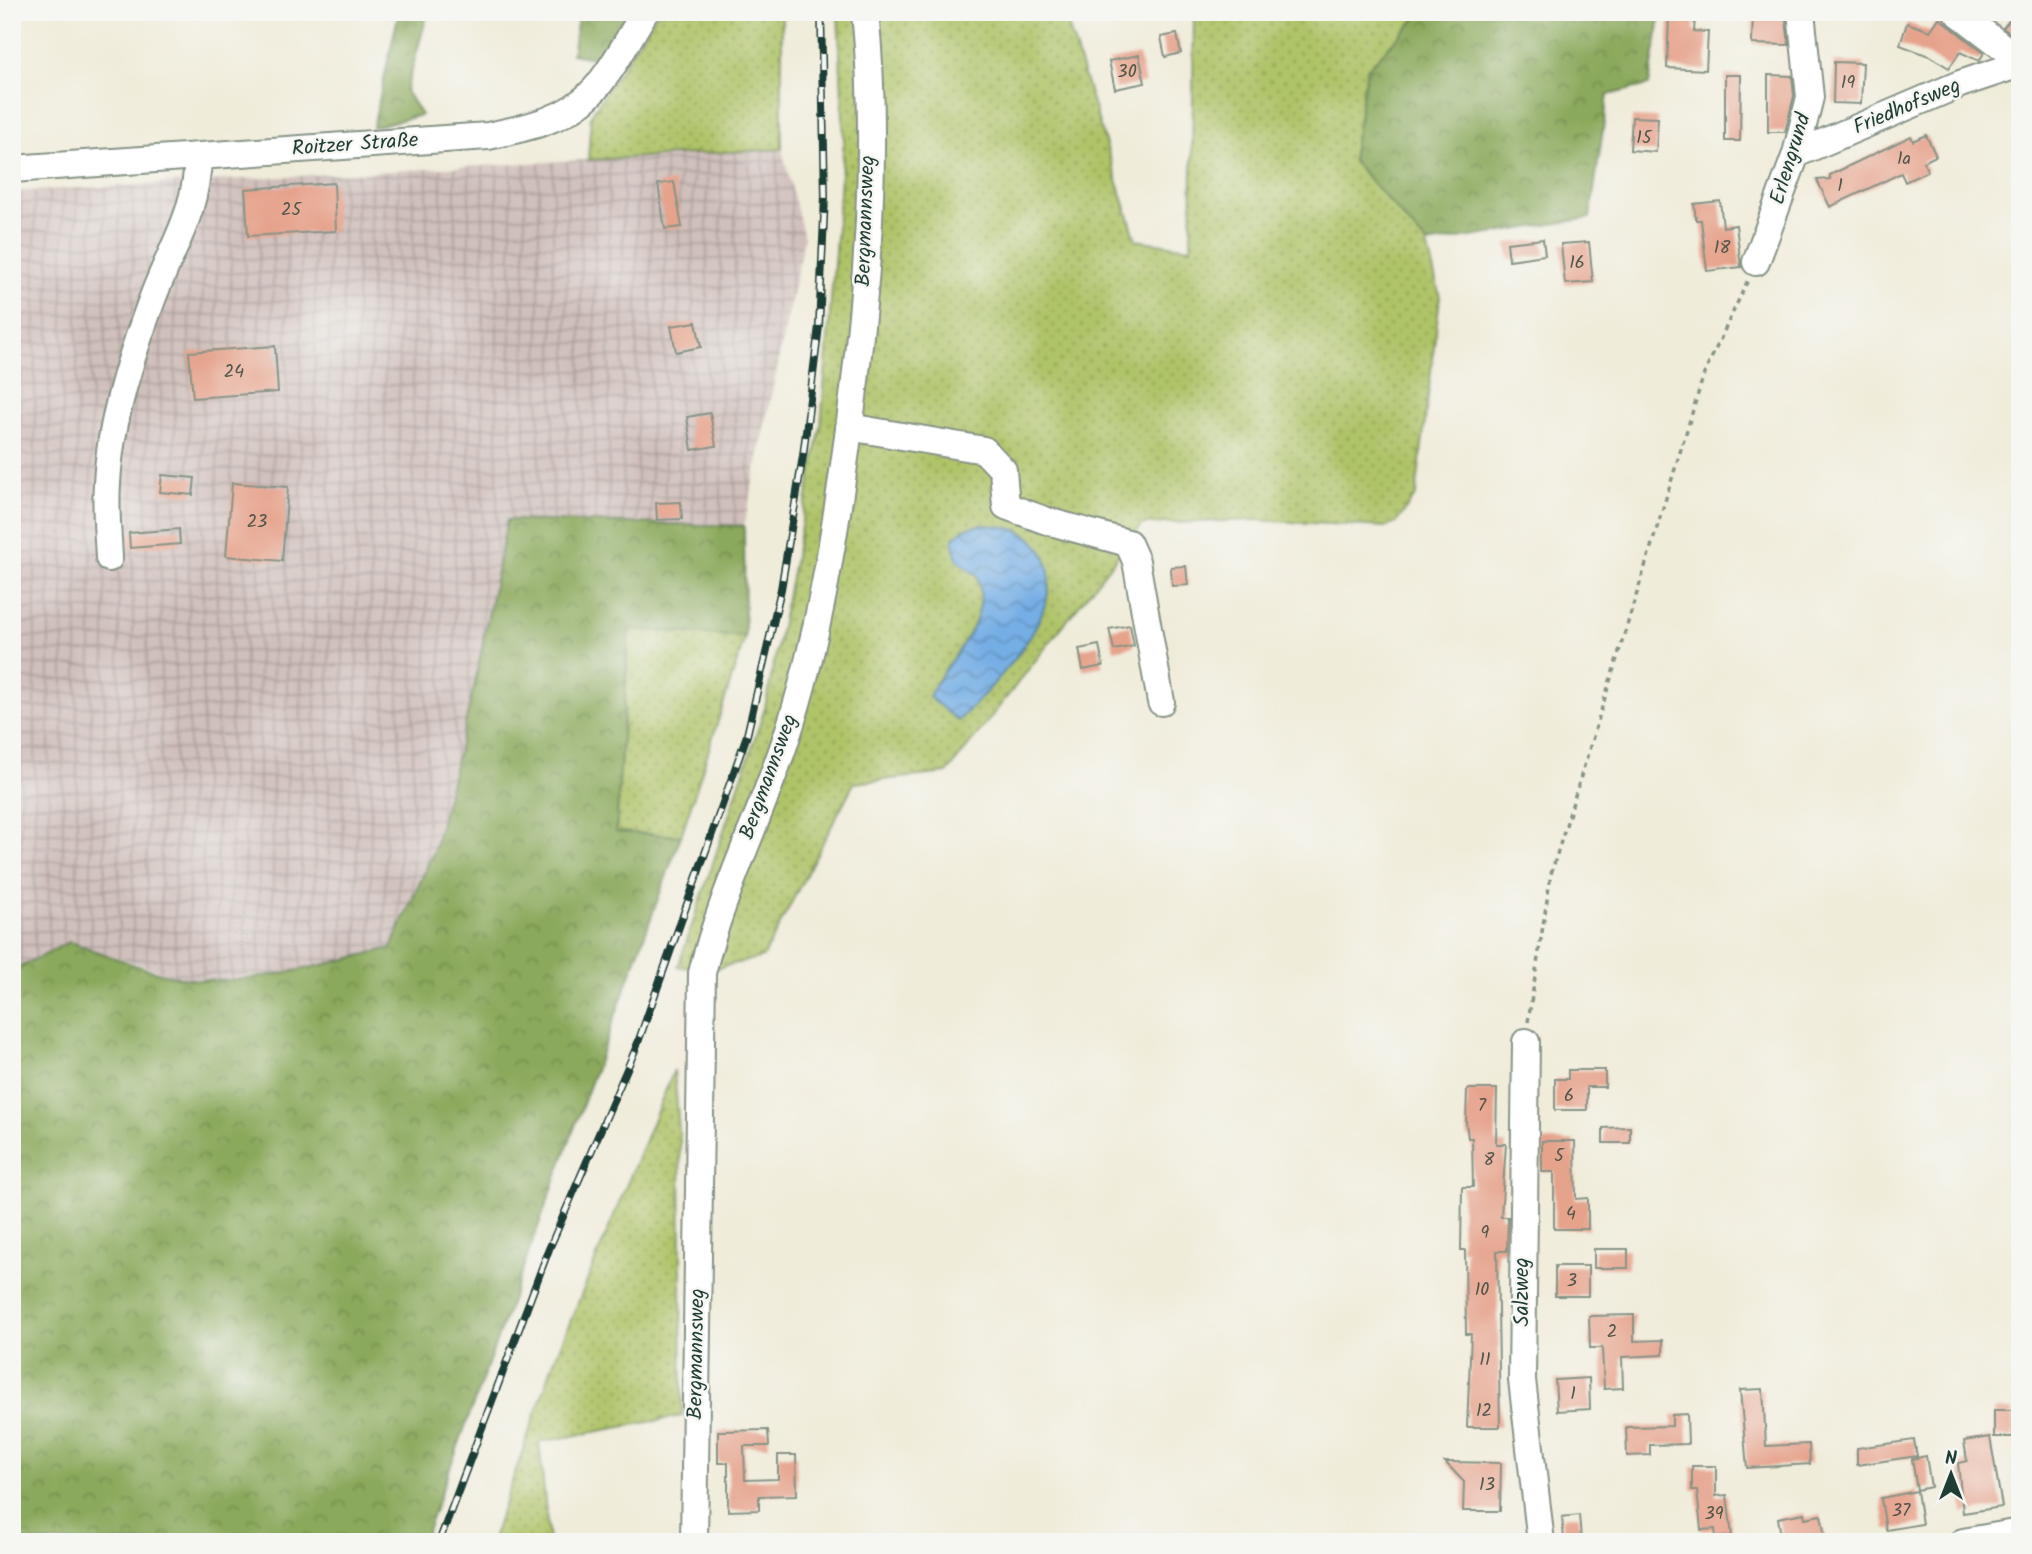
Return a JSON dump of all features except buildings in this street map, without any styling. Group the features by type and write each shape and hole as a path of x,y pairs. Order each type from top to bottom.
{"street":[{"name":"Roitzer Straße","path":"12,169 488,136 533,127 569,110 595,90 645,12"},
{"name":"Bergmannsweg","path":"694,1542 702,973 714,924 786,740 817,622 838,514 859,352 868,226 869,113 864,12"},
{"name":"Erlengrund","path":"1756,262 1796,154 1810,97 1801,12"},
{"path":"1957,12 2020,62"},
{"name":"Friedhofsweg","path":"1796,154 1960,84 2020,62"},
{"path":"109,558 107,485 112,434 153,296 184,231 198,184 198,156"},
{"path":"849,427 984,450 1003,470 1006,506 1047,521 1128,543 1136,561 1161,702"},
{"name":"Salzweg","path":"1525,1042 1522,1380 1541,1542"},
{"path":"1963,1542 2020,1532"}],"path":[{"path":"1525,1042 1551,874 1704,374 1756,262"}],"shaded area":[{"path":"782,149 804,238 744,526 507,520 475,683 434,851 391,948 298,971 222,979 183,978 69,942 12,971 12,192"}],"green space":[{"path":"399,12 428,12 406,91 421,115 373,127"},
{"path":"579,12 629,12 597,59 572,54"},
{"path":"658,12 782,12 782,149 588,160 591,115"},
{"path":"838,12 1064,12 1136,240 1191,248 1194,12 1423,12 1367,69 1352,160 1427,244 1440,297 1416,495 1396,523 1386,527 1253,520 1143,524 947,773 854,783 763,957 717,968 678,967 765,708 821,426 844,140"},
{"path":"1423,12 1661,12 1649,85 1608,95 1590,218 1427,244 1352,160 1367,69"},
{"path":"507,520 744,526 745,637 629,629 616,832 681,836 423,1542 12,1542 12,971 69,942 155,971 183,978 207,980 260,977 315,967 391,948 434,851 475,683"},
{"path":"629,628 745,637 681,836 616,832"},
{"path":"674,1070 680,1142 682,1416 539,1442 549,1542 491,1542 554,1361"}],"water":[{"path":"978,525 997,526 1024,533 1038,545 1049,574 1047,597 1039,621 1025,644 991,687 958,721 929,697 974,625 979,609 981,593 977,575 959,560 954,551 953,539 964,529"}],"railway":[{"path":"439,1542 549,1249 636,1048 747,735 781,589 803,456 819,326 825,196 821,12"}]}
